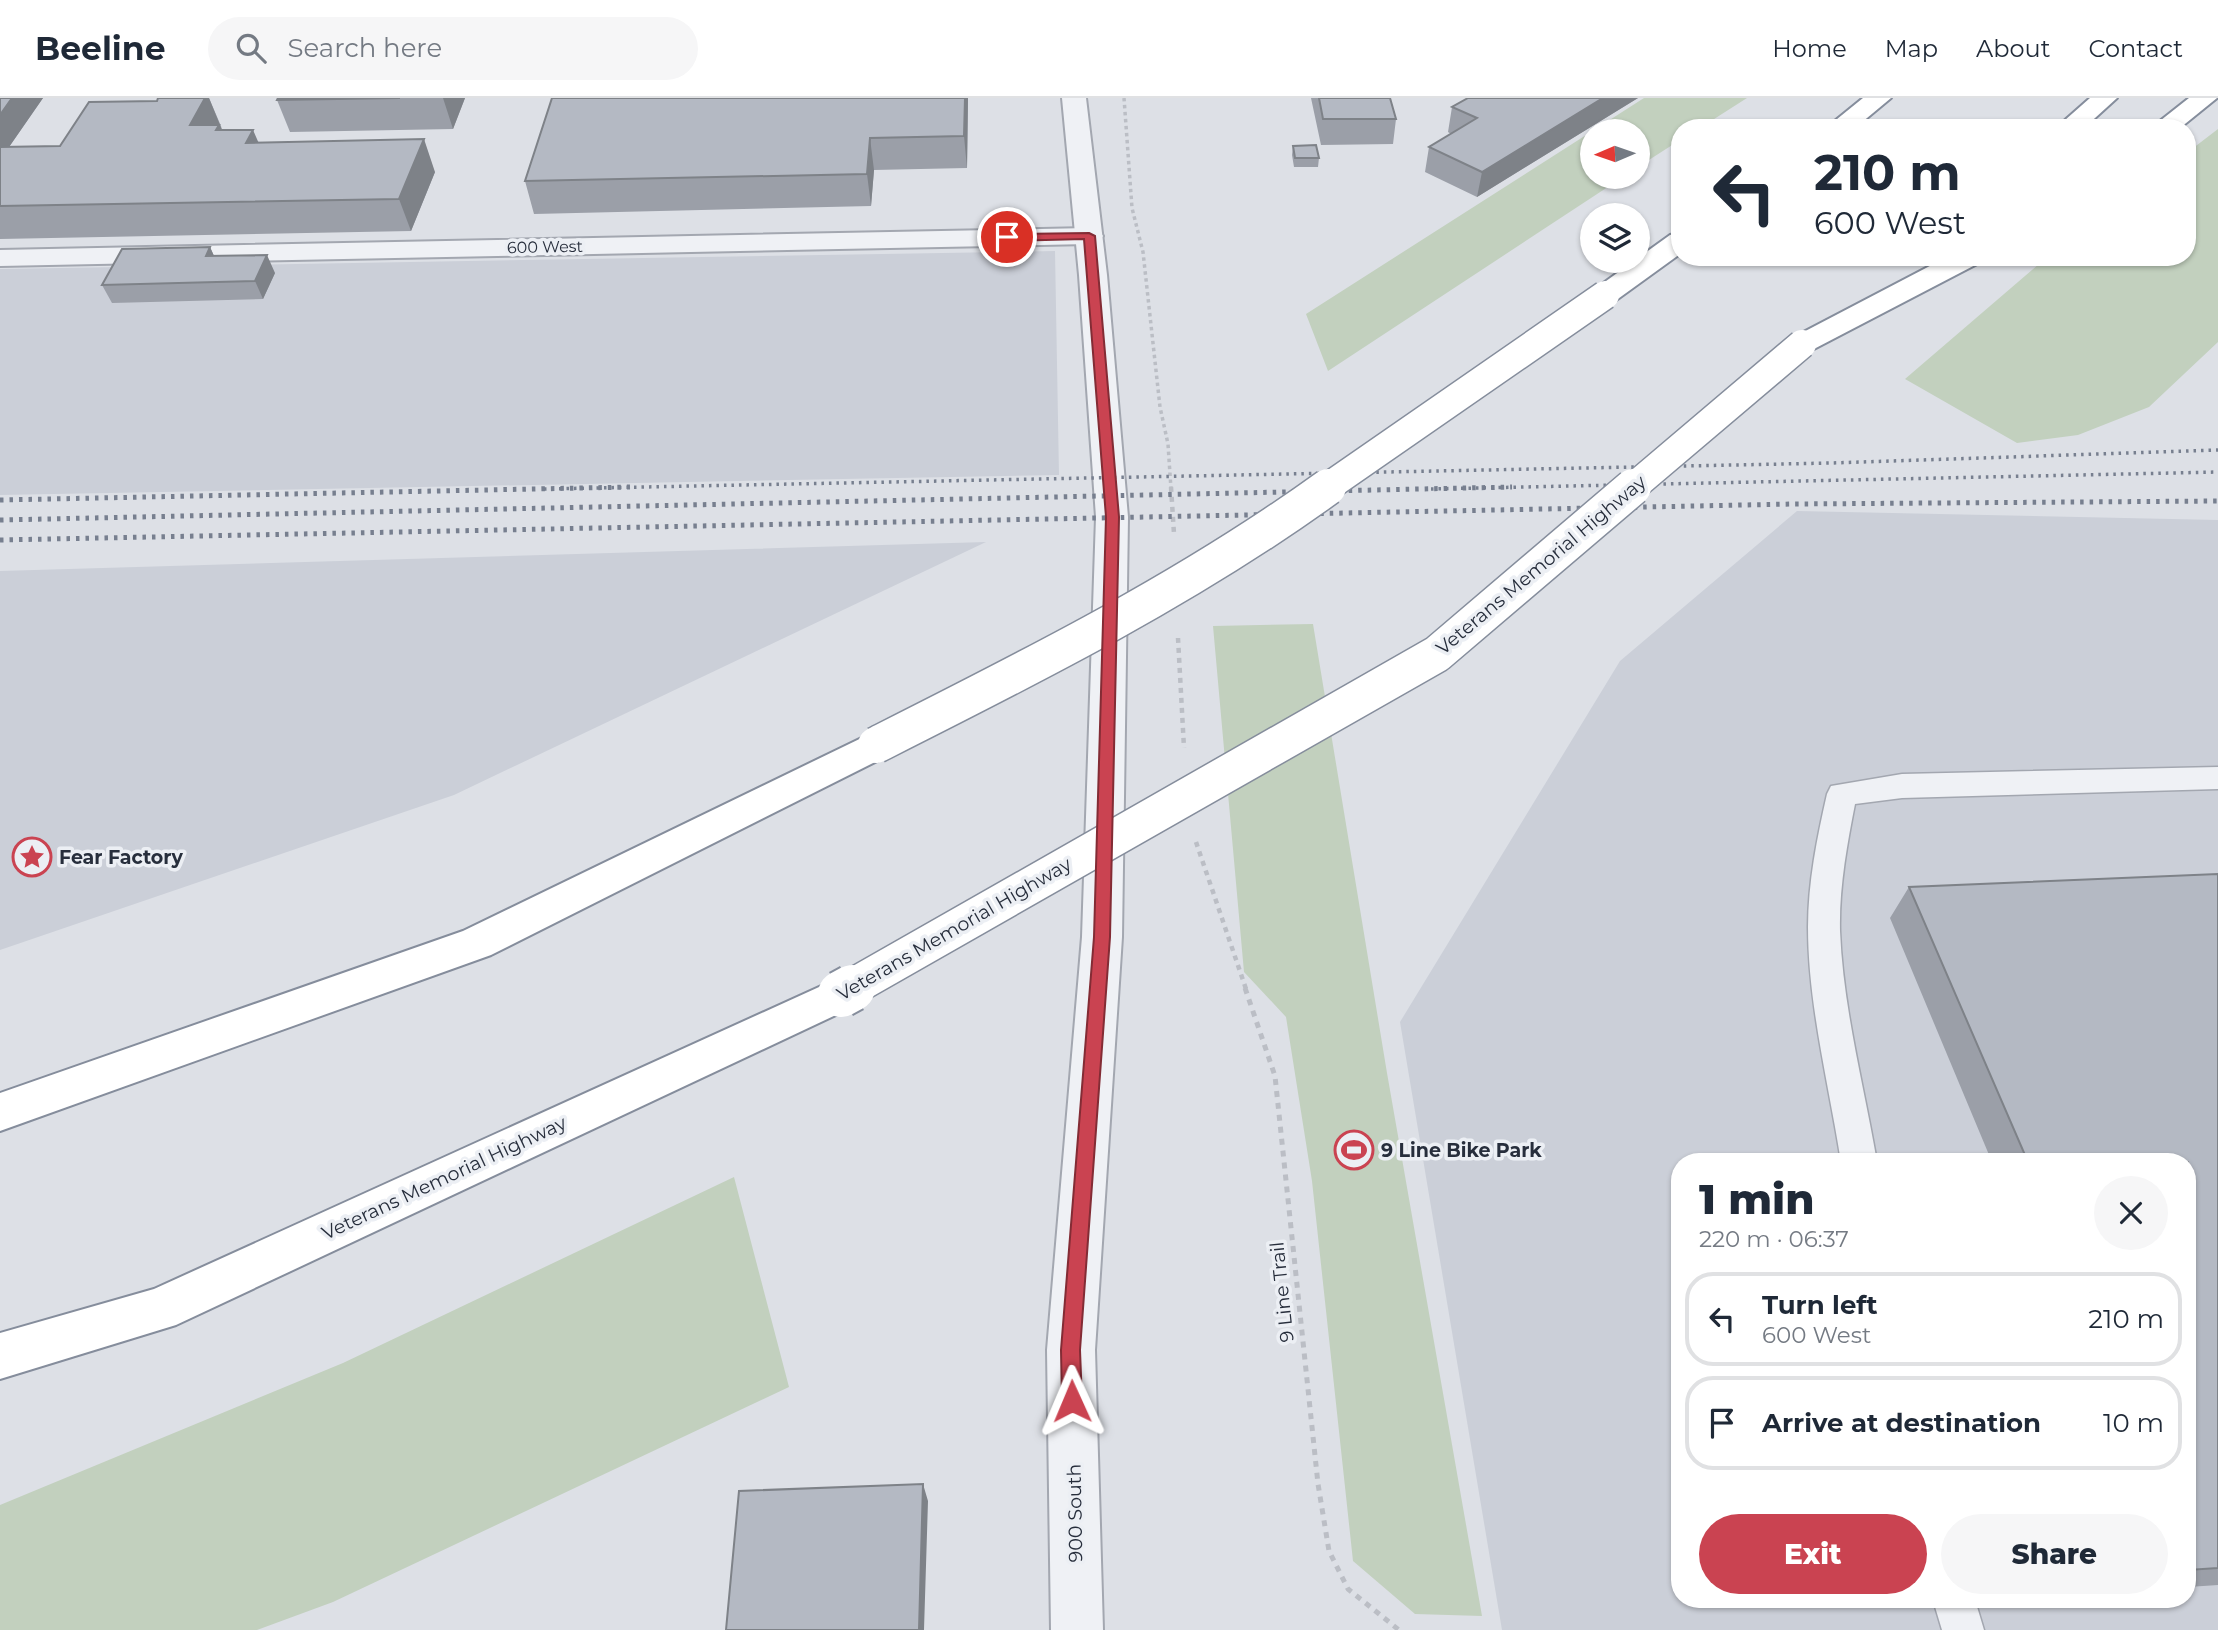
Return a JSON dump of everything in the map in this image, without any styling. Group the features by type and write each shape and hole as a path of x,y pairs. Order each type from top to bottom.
{"highway":[{"path":"1850,119 1879,98"},
{"path":"2079,119 2105,98"},
{"path":"2176,119 2205,98"},
{"path":"0,1112 477,943 1044,660 1260,536 1671,247"},
{"name":"Veterans Memorial Highway","path":"0,1356 160,1309 841,994 1437,654 1802,344 1898,266"},
{"path":"1802,344 1952,266"}],"street":[{"name":"900 South","path":"1074,98 1089,236 1112,517 1102,937 1071,1350 1077,1630"},
{"name":"600 West","path":"0,258 1089,236"}],"lane":[{"path":"1857,1153 1825,948 1825,899 1832,839 1842,794 1902,786 2218,778"},
{"path":"1957,1608 1964,1630"}],"path":[{"path":"1124,98 1132,208"},
{"name":"9 Line Trail","path":"1226,929 1275,1076 1318,1484 1329,1550 1348,1588 1399,1630"}],"shaded area":[{"path":"1055,251 1059,475 0,495 0,269"},
{"path":"1797,511 2218,520 2218,1630 1502,1630 1400,1022 1620,661"},
{"path":"986,542 454,795 0,950 0,571"}],"green space":[{"path":"1644,98 1747,98 1714,119 1671,119 1671,146 1650,159 1650,119 1611,119"},
{"path":"2218,129 2218,342 2149,407 2078,435 2017,443 1905,379 2037,266 2196,266 2196,146"},
{"path":"1580,139 1580,189 1605,189 1328,371 1306,314"},
{"name":"9 Line Bike Park","path":"1313,624 1387,1073 1482,1616 1415,1614 1353,1561 1312,1181 1286,1017 1244,972 1213,626"},
{"path":"734,1177 789,1387 333,1602 257,1630 0,1630 0,1505 343,1363"}],"building":[{"path":"0,98 12,98 0,115"},
{"path":"158,98 205,98 190,125 219,125 216,130 253,130 246,143 424,139 399,199 0,206 0,147 60,146 89,102 157,101"},
{"path":"278,98 400,98 277,100"},
{"path":"552,98 965,98 964,136 870,138 867,174 525,181"},
{"path":"1319,98 1390,98 1396,119 1323,119"},
{"path":"1468,98 1603,98 1482,172 1429,147 1477,118 1452,107"},
{"path":"1316,145 1319,158 1295,158 1293,146"},
{"path":"210,247 206,256 267,255 255,281 102,285 122,249"},
{"path":"2218,874 2218,1568 2196,1569 2196,1153 2024,1153 1909,887"},
{"path":"923,1484 919,1630 726,1630 739,1491"}],"railway":[{"path":"544,489 1832,463 2218,450"},
{"path":"1431,489 2218,472"},
{"path":"0,500 630,487"},
{"path":"0,520 1512,487"},
{"path":"0,540 1794,504 2218,501"}],"place":[{"name":"Fear Factory","path":"32,857"},
{"name":"9 Line Bike Park","path":"1354,1150"}],"route":[{"path":"1007,237 1089,236 1112,517 1102,937 1071,1350 1072,1401"}]}
